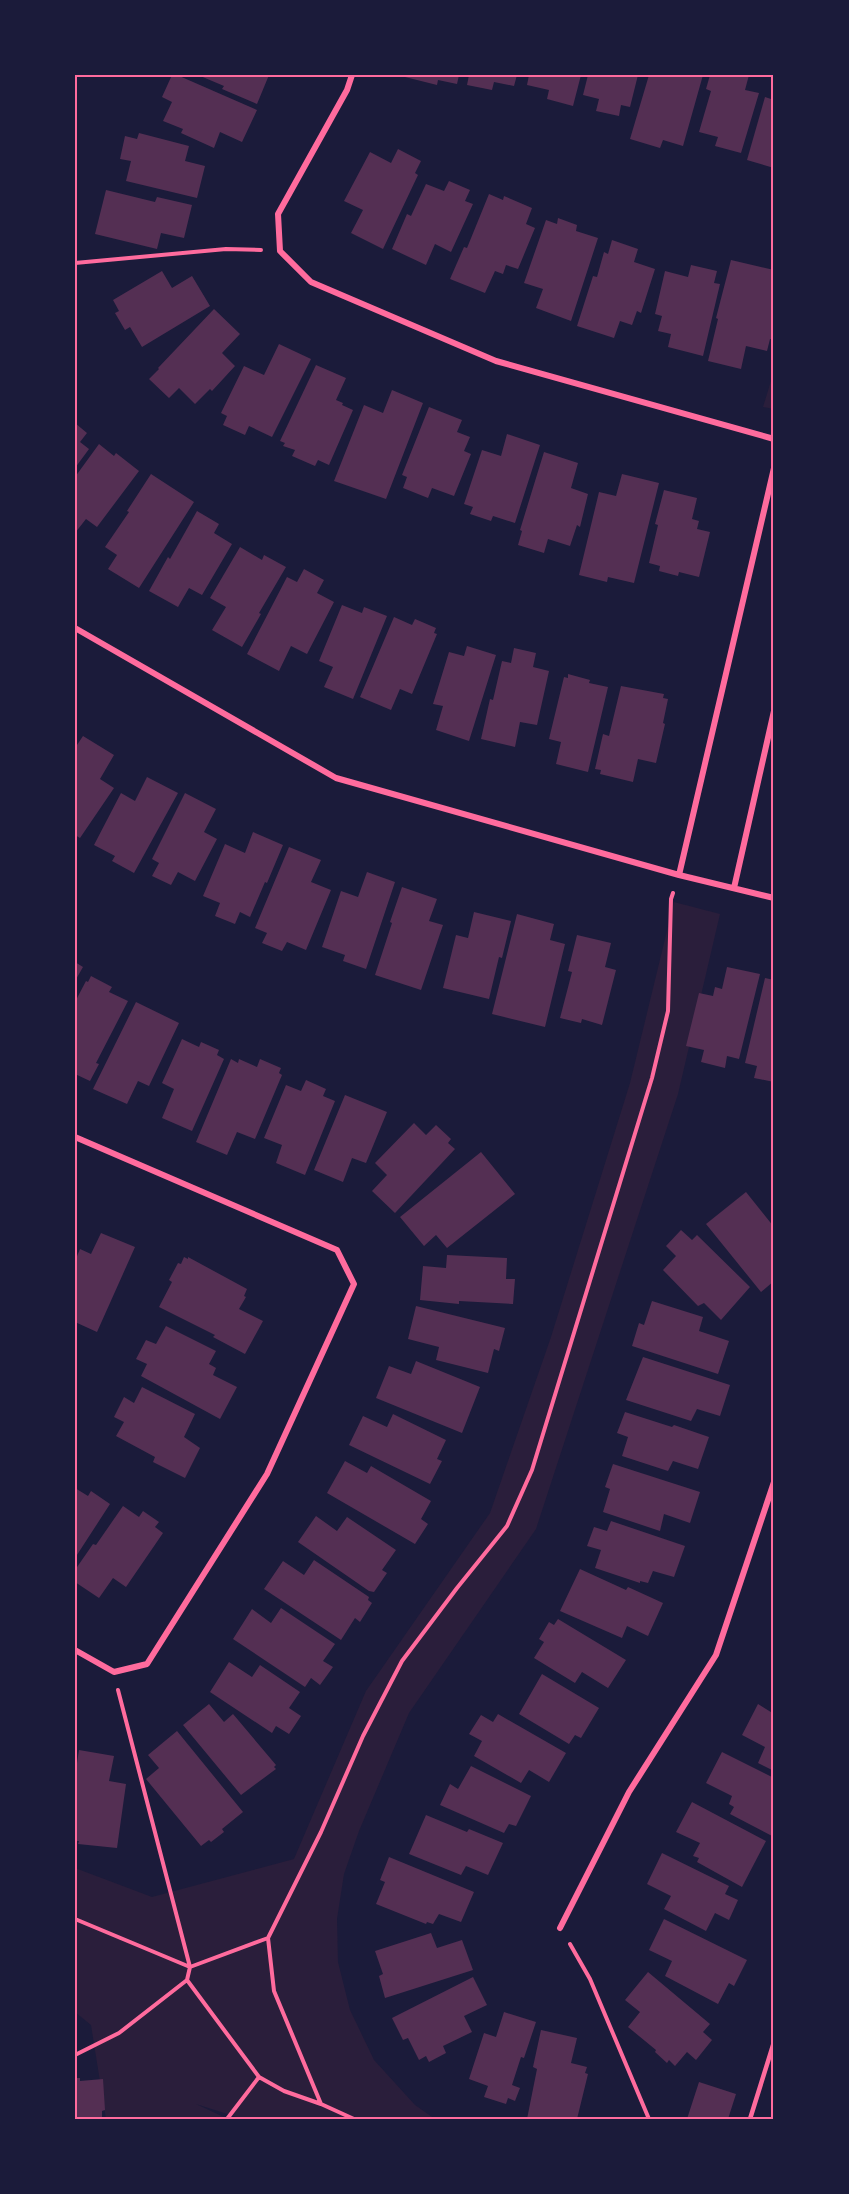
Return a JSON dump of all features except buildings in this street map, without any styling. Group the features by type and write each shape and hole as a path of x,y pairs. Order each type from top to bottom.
{"street":[{"path":"352,75 347,90 278,214 280,251 311,282 496,361 774,439"},
{"path":"679,875 774,468"},
{"path":"75,628 336,778 679,875 774,898"},
{"path":"734,888 774,711"},
{"path":"75,1137 337,1250 354,1284 267,1474 147,1664 114,1672 75,1650"},
{"path":"560,1928 629,1792 716,1655 774,1482"}],"lane":[{"path":"750,2119 774,2042"}],"path":[{"path":"75,263 226,249 280,251"},
{"path":"321,2104 273,1991 268,1938 321,1832 363,1736 402,1661 507,1526 532,1470 652,1078 668,1011 671,899 679,875"},
{"path":"75,2055 119,2033 187,1980 190,1967 114,1672"},
{"path":"75,1918 190,1967 268,1938"},
{"path":"560,1928 590,1979 649,2119"},
{"path":"187,1980 260,2077 284,2091 354,2119"},
{"path":"227,2119 260,2077"}],"shaded area":[{"path":"774,371 774,409 763,407"},
{"path":"674,902 720,914 678,1094 536,1529 409,1713 359,1831 344,1874 337,1919 338,1962 350,2010 374,2060 415,2105 435,2119 243,2119 196,2104 228,2119 106,2119 91,2025 75,2012 75,1868 152,1897 294,1859 366,1691 490,1513 551,1337 630,1083"}]}
